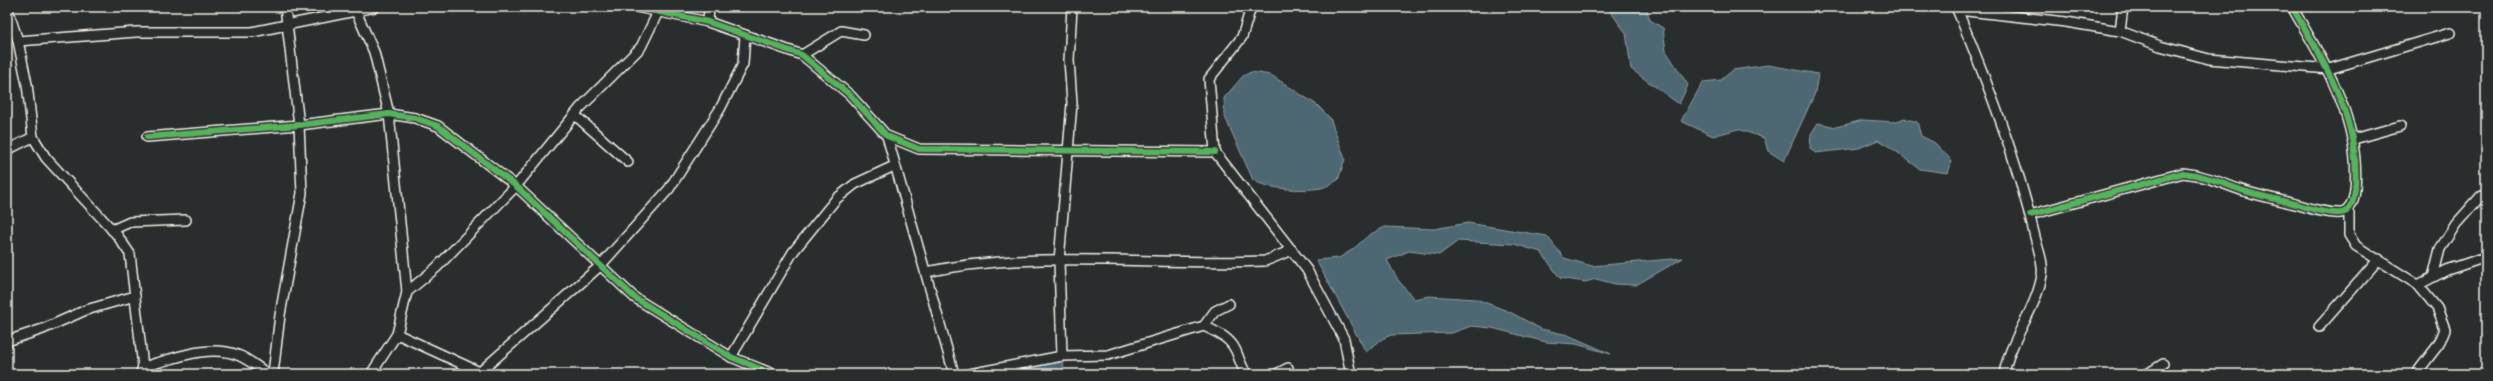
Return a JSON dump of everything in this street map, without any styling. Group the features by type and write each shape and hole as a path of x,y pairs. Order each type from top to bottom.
{"street":[{"path":"7,7 18,41 27,84 33,137 46,158 112,230 130,254 141,370 198,352 219,351 239,355 268,374"},
{"path":"273,374 280,316 302,193 299,125 285,7"},
{"path":"18,41 136,32 252,32 354,9 375,7"},
{"path":"636,7 708,22 802,55 850,95 887,136 919,149 1215,152"},
{"path":"708,22 709,7"},
{"path":"1062,356 1059,261 1072,103 1069,60 1072,7"},
{"path":"1251,7 1242,37 1209,79 1215,152 1308,270 1344,339 1350,370 1349,374"},
{"path":"2120,31 2123,7"},
{"path":"2030,215 2183,173 2202,175 2241,190 2321,212 2342,213 2349,208 2354,200 2356,168 2354,139 2329,69 2292,7"},
{"path":"2004,374 2007,358 2035,301 2042,274 2042,263 2030,215 2000,124 1957,8 2066,22 2120,31 2160,46 2209,59 2329,69 2450,33"},
{"path":"354,9 374,52 389,114 407,292 397,334 371,374"},
{"path":"407,292 436,268 516,186 575,115 640,47 658,12"},
{"path":"802,55 841,31 864,35"},
{"path":"397,334 482,373 600,266 669,189 720,109 743,64 745,35"},
{"path":"147,136 299,125 389,114 415,118 438,126 516,186 635,298 731,357 773,374"},
{"path":"575,115 628,162"},
{"path":"2354,139 2400,126"},
{"path":"887,136 894,166 926,272 954,374"},
{"path":"7,150 33,137"},
{"path":"731,357 793,252 836,199 855,184 894,166"},
{"path":"2433,277 2440,249 2456,224 2481,196"},
{"path":"2349,208 2349,235 2356,246 2418,284 2438,308 2445,330 2439,344 2419,370 2419,374"},
{"path":"112,230 130,222 186,220"},
{"path":"926,272 955,266 1041,260 1264,261 1292,250"},
{"path":"2418,284 2447,270 2486,257"},
{"path":"2318,327 2379,259"},
{"path":"7,341 43,329 86,310 135,296"},
{"path":"969,374 1062,356 1108,355 1204,326 1216,311 1229,304"},
{"path":"1204,326 1225,336 1236,349 1241,368 1247,374"},
{"path":"2146,374 2163,364"},
{"path":"1276,374 1288,368"}],"water":[{"path":"1607,7 1646,7 1650,20 1663,28 1666,51 1688,85 1679,104 1631,69 1626,33"},
{"path":"1768,65 1818,74 1815,93 1784,161 1768,151 1764,138 1738,129 1713,136 1681,121 1703,82 1721,80 1733,70"},
{"path":"1251,72 1271,75 1317,105 1330,118 1345,159 1338,180 1321,188 1286,189 1268,186 1253,180 1225,117 1224,98 1243,76"},
{"path":"1904,118 1917,122 1921,136 1935,143 1952,161 1948,173 1920,169 1878,140 1859,148 1815,153 1810,148 1811,134 1818,123 1836,127 1863,120 1896,122"},
{"path":"1468,223 1547,236 1564,258 1592,266 1683,258 1636,285 1615,284 1596,279 1585,282 1560,278 1541,252 1514,244 1458,241 1439,255 1409,251 1387,260 1398,280 1414,299 1429,296 1476,299 1510,312 1541,329 1568,335 1611,354 1576,344 1546,342 1492,328 1471,326 1452,333 1391,335 1382,339 1366,352 1316,260 1339,258 1352,250 1369,235 1385,227 1434,229"},
{"path":"1064,359 1063,374 1001,374"}],"cycle path":[{"path":"636,7 708,22 802,55 850,95 887,136 919,149 1215,152"},
{"path":"2030,215 2183,173 2205,177 2248,192 2320,211 2341,213 2348,210 2352,204 2354,196 2355,164 2352,140 2346,117 2328,72 2292,7"},
{"path":"147,137 299,125 389,114 415,118 438,126 516,186 635,298 731,357 773,374"}]}
